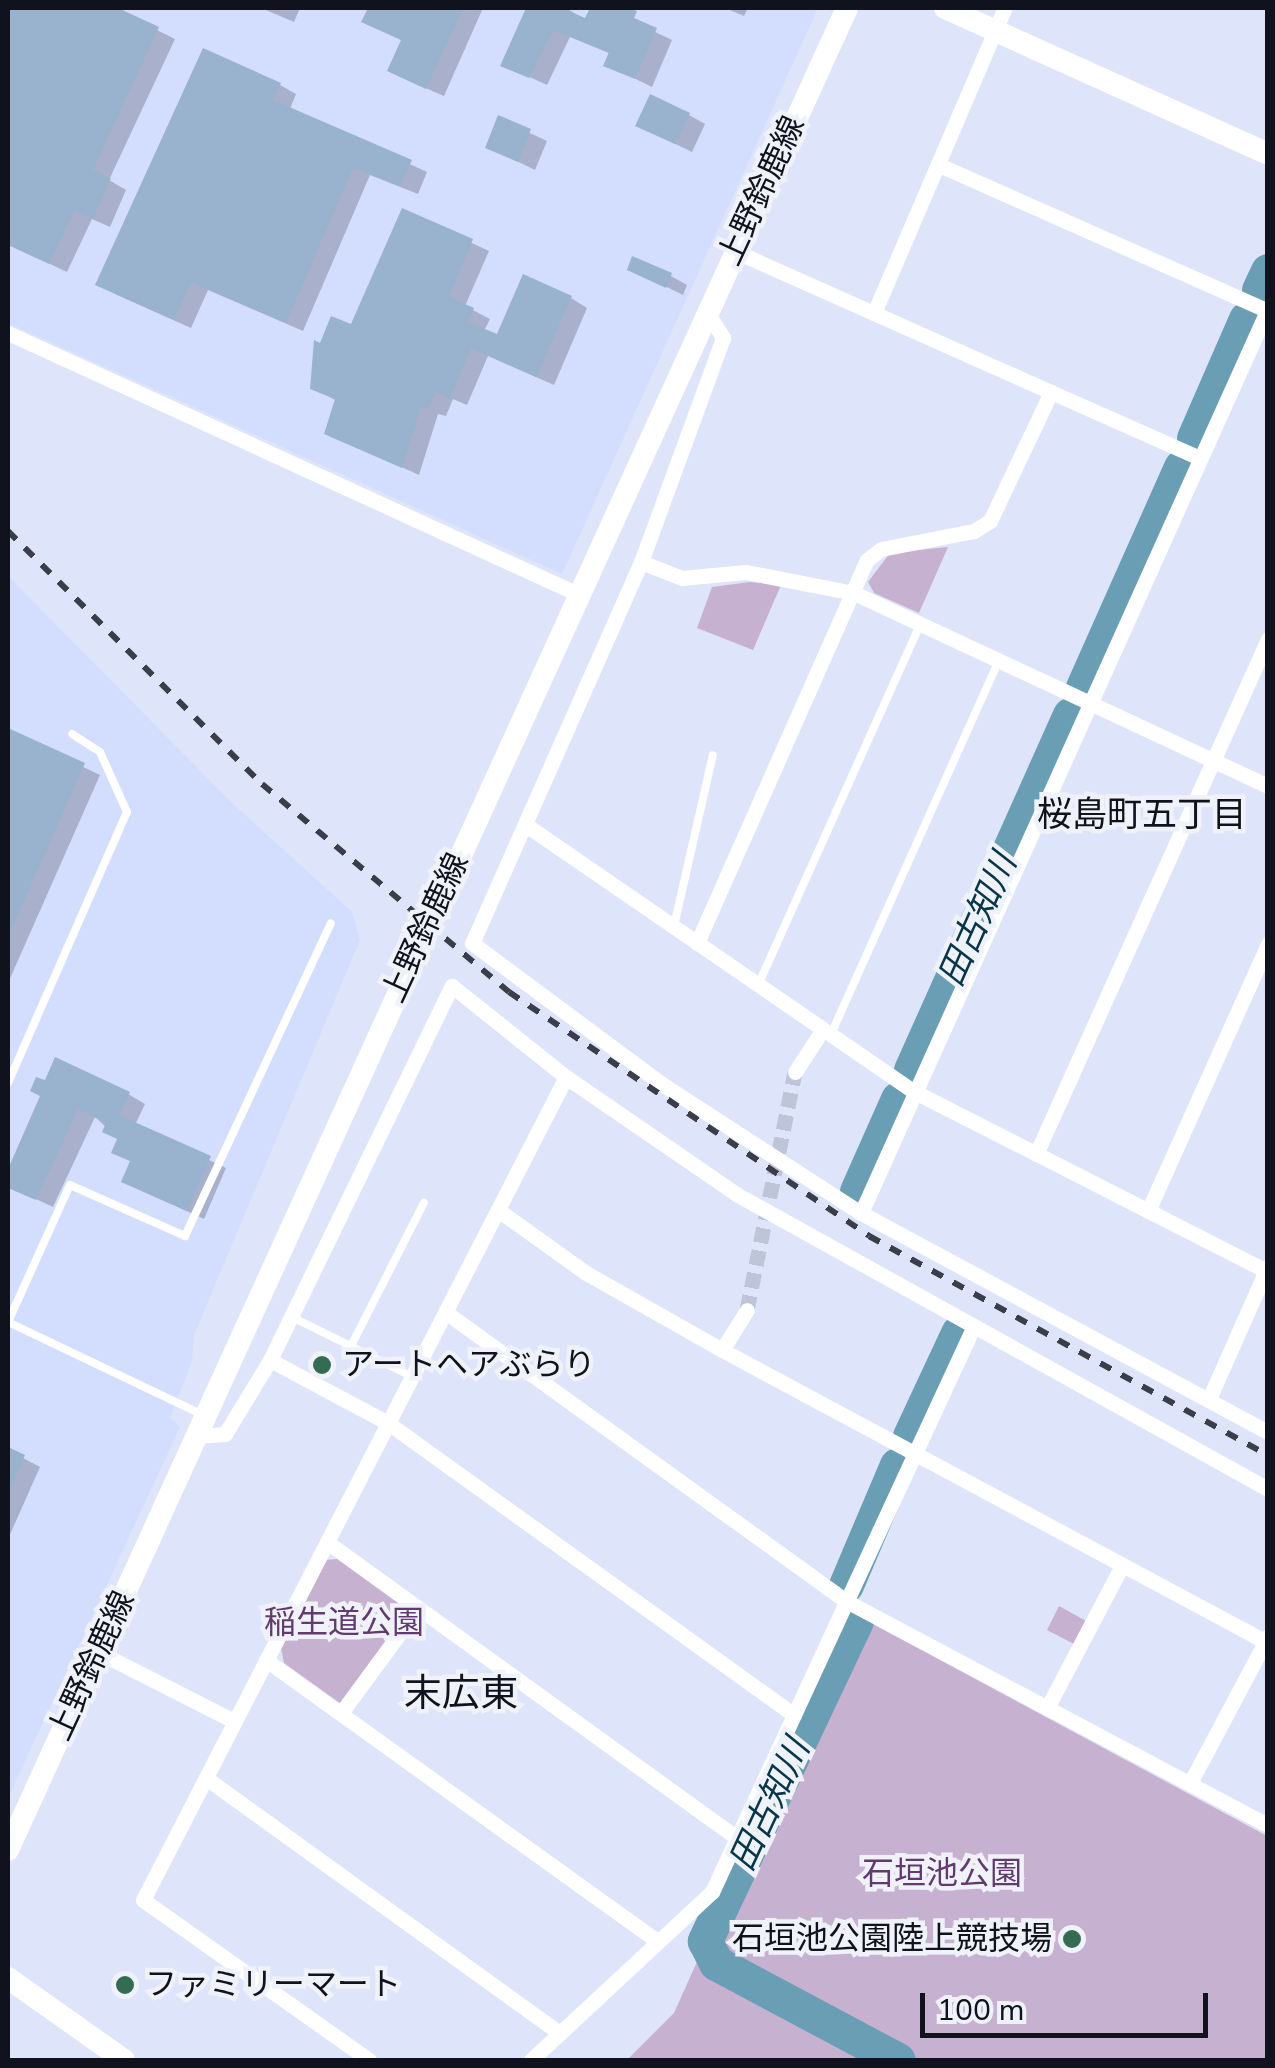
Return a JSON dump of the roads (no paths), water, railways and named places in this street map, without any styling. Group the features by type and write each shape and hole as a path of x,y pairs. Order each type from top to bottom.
{"main road":[{"name":"上野鈴鹿線","path":"8,1850 847,8"},
{"path":"946,8 1001,18 1268,154"},
{"path":"8,1978 124,2060"}],"street":[{"path":"874,312 1001,18"},
{"path":"861,1213 1267,311 939,165"},
{"path":"734,251 1200,458"},
{"path":"707,312 723,338 640,562 472,943 662,1084 861,1213 1268,1432"},
{"path":"8,333 580,595"},
{"path":"697,943 867,560 881,549 974,532 990,521 1050,392"},
{"path":"640,562 682,578 746,572 854,593 997,664 1268,786"},
{"path":"1036,1154 1268,638"},
{"path":"526,825 915,1092 1267,1270 1210,1399"},
{"path":"1148,1211 1268,944"},
{"path":"201,1426 225,1434 270,1360 452,986 566,1076 736,1194 972,1328 1268,1488"},
{"path":"795,1072 827,1032"},
{"path":"370,2060 143,1900 448,1314 566,1076"},
{"path":"498,1210 586,1274 915,1457 1267,1640 1190,1783"},
{"path":"722,1350 747,1310"},
{"path":"448,1314 848,1602 1268,1826"},
{"path":"531,2060 712,1892 972,1328"},
{"path":"270,1360 388,1423 794,1715"},
{"path":"327,1542 738,1838"},
{"path":"1047,1708 1122,1566"},
{"path":"341,1713 418,1608"},
{"path":"98,1652 234,1721"},
{"path":"266,1660 657,1941"},
{"path":"206,1778 560,2034"}],"lane":[{"path":"758,984 919,627"},
{"path":"827,1032 997,664"},
{"path":"8,1083 126,812 100,752 72,734"},
{"path":"674,928 713,754"},
{"path":"201,1426 8,1322 70,1185 185,1236 331,923"},
{"path":"351,1346 424,1204"},
{"path":"292,1316 413,1377"}],"waterway":[{"name":"田古知川","path":"1259,290 1268,271"},
{"name":"田古知川","path":"1194,438 1246,319"},
{"name":"田古知川","path":"1083,687 1181,467"},
{"name":"田古知川","path":"911,1070 1070,715"},
{"name":"田古知川","path":"857,1191 898,1099"},
{"name":"田古知川","path":"910,1436 958,1333"},
{"name":"田古知川","path":"846,1585 897,1465"},
{"name":"田古知川","path":"856,1621 705,1941 716,1963 898,2060"}],"tunnel":[{"path":"747,1310 795,1072"}],"railway":[{"path":"8,531 262,784 509,992 869,1236 1268,1455"}],"place":[{"name":"アートヘアぶらり","path":"322,1365"},
{"name":"石垣池公園陸上競技場","path":"1072,1939"},
{"name":"ファミリーマート","path":"125,1985"}],"district":[{"name":"桜島町五丁目","path":"1142,815"},
{"name":"末広東","path":"461,1694"}],"park label":[{"name":"稲生道公園","path":"344,1623"},
{"name":"石垣池公園","path":"942,1874"}]}
